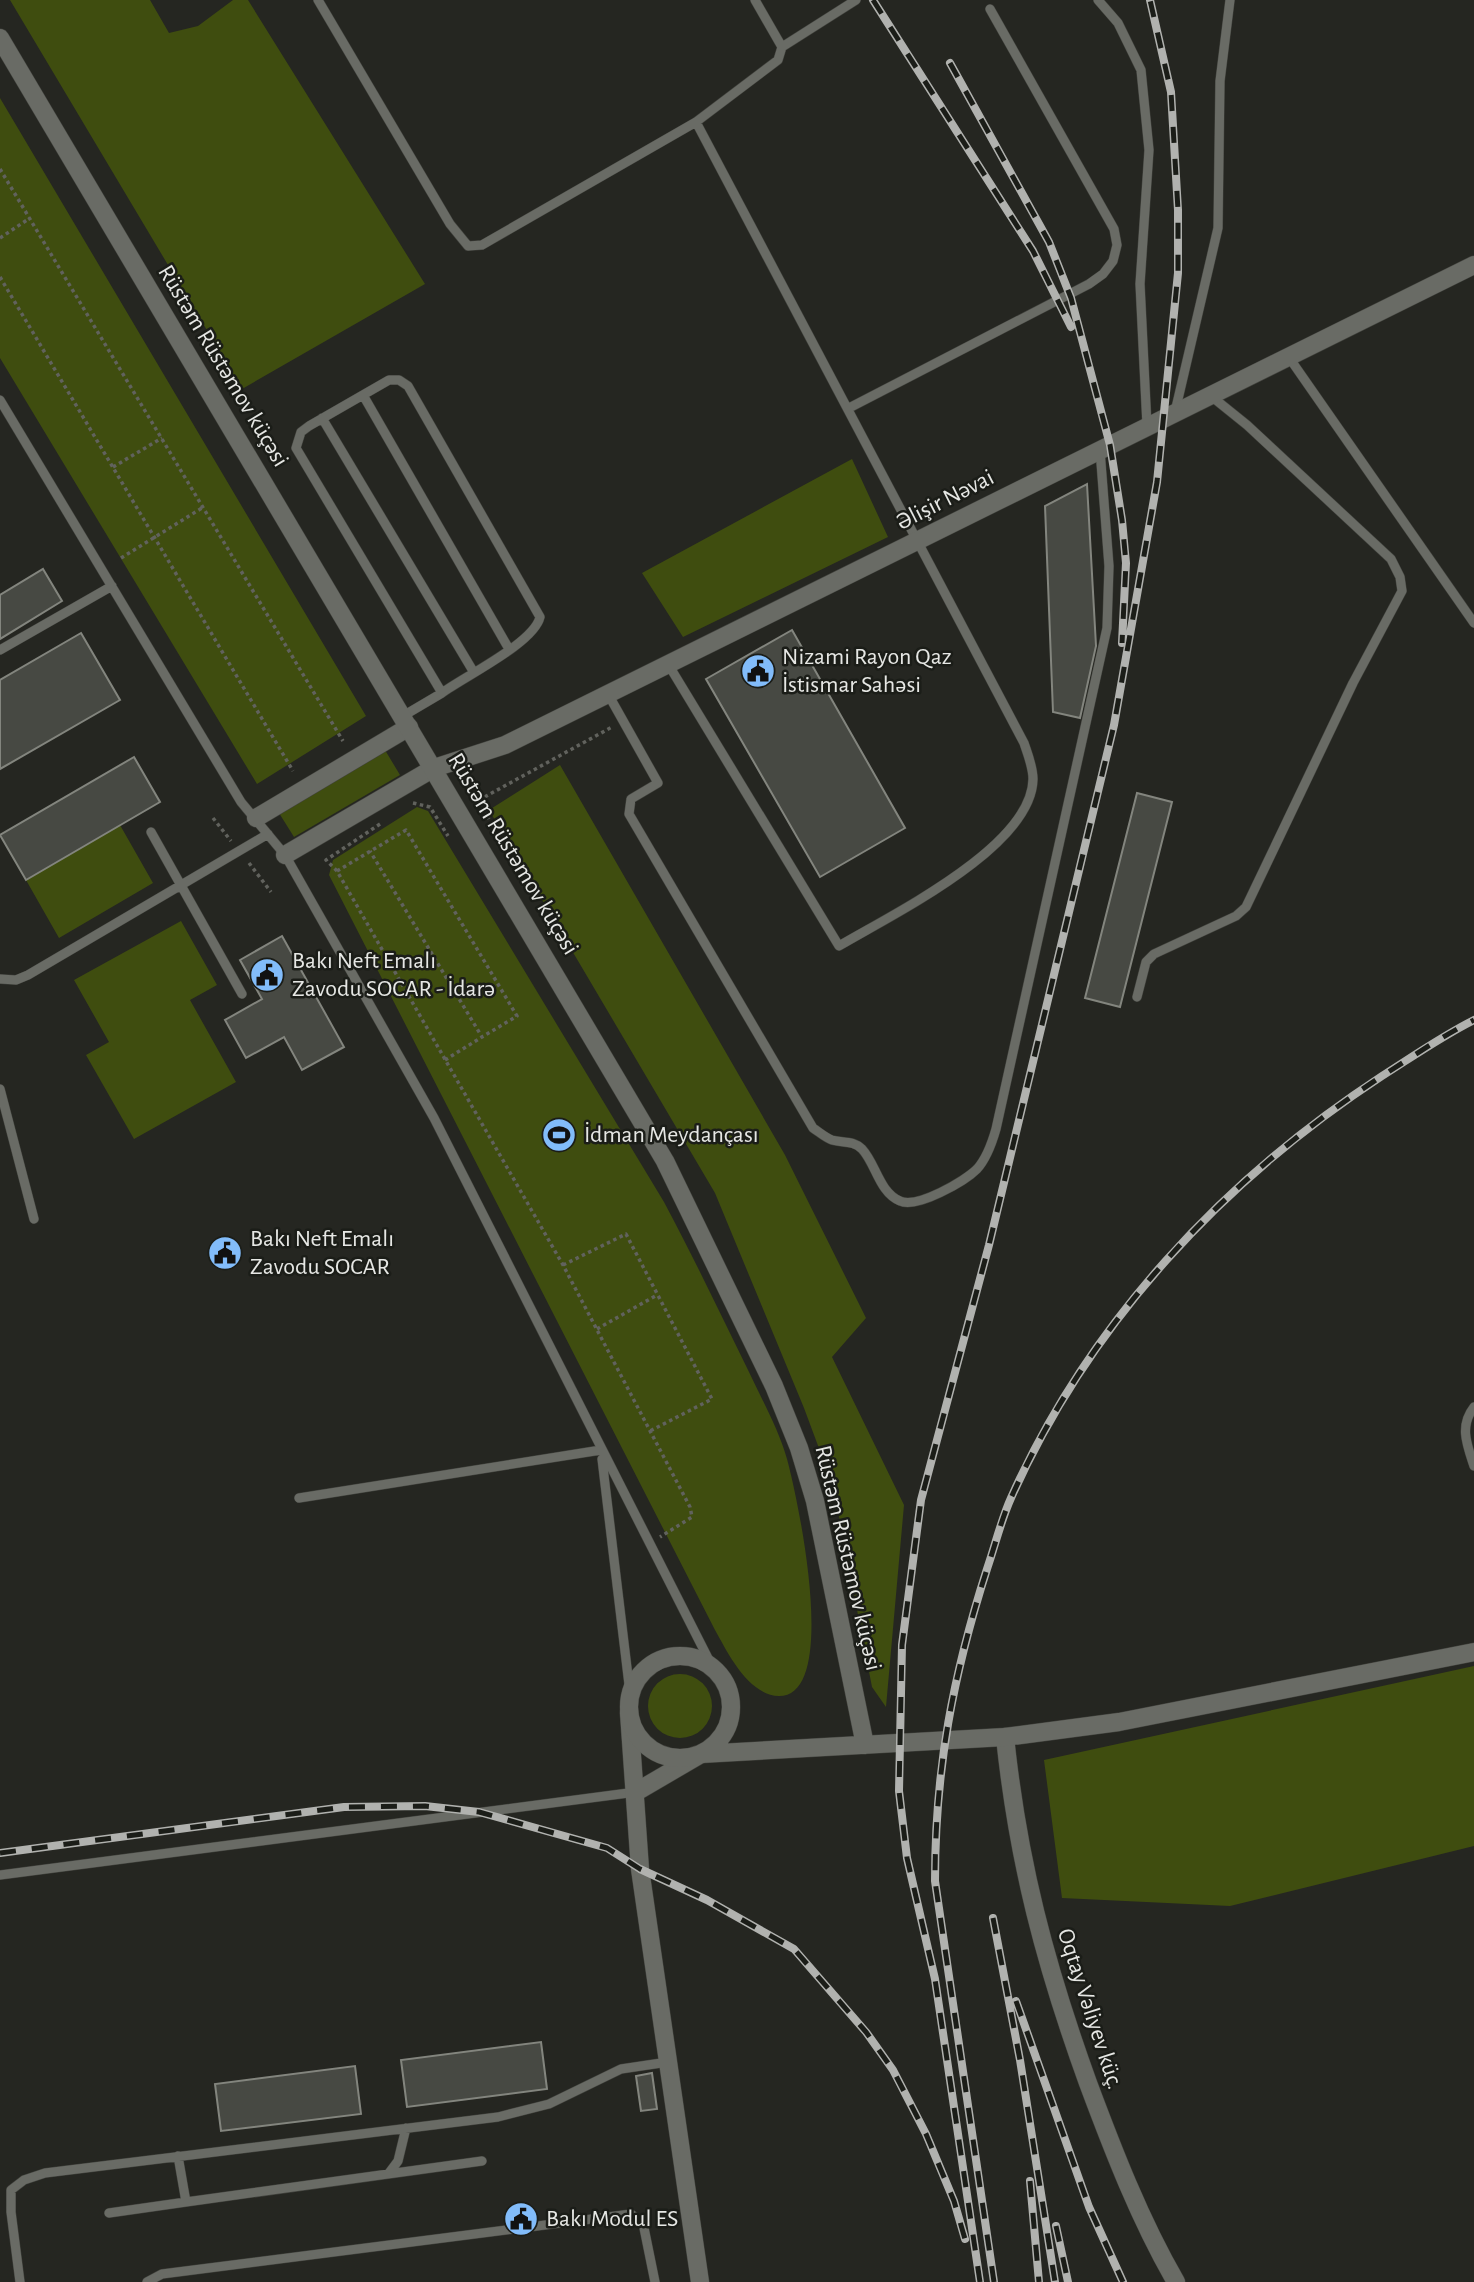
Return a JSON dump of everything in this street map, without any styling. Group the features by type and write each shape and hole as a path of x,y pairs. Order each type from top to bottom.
{"street":[{"name":"Rüstəm Rüstəmov küçəsi","path":"0,38 659,1150 774,1386 799,1448 815,1500 865,1745"},
{"name":"Əlişir Nəvai","path":"285,855 434,768 505,745 1474,265"},
{"path":"256,818 406,722"},
{"path":"629,1713 635,1731 655,1751 682,1759 701,1754 1005,1737 1210,1706 1474,1653"},
{"path":"636,1792 701,1754 717,1742 728,1725 731,1704 726,1684 713,1668 695,1658 675,1656 655,1662 639,1675 630,1693 629,1713 640,1869 700,2282"},
{"name":"Oqtay Vəliyev küç.","path":"1005,1737 1013,1815 1043,1948 1106,2131 1177,2282"}],"lane":[{"path":"318,0 450,224 468,246 482,245 696,122 778,60 782,47 856,0"},
{"path":"755,0 782,47"},
{"path":"1098,0 1118,23 1141,70 1149,150 1140,284 1147,426"},
{"path":"1175,412 1218,228 1221,71 1230,0"},
{"path":"849,408 1060,301 1103,274 1113,261 1117,245 1114,229 990,9"},
{"path":"668,664 839,946 972,866 1012,829 1033,781 1024,743 696,122"},
{"path":"1288,356 1474,623"},
{"path":"406,722 472,671 509,649 538,626 538,608 408,386 399,380 389,380 301,432 296,448 442,693"},
{"path":"363,395 509,649"},
{"path":"1137,997 1146,962 1154,954 1236,916 1246,907 1353,683 1402,591 1401,577 1391,559 1247,425 1210,395"},
{"path":"0,400 241,802 285,855 434,1118 713,1668"},
{"path":"322,418 472,671"},
{"path":"608,694 658,783 631,799 629,814 813,1128 832,1140 845,1140 861,1148 877,1178 896,1200 906,1203 923,1201 977,1169 992,1144 996,1129 1107,628 1109,566 1100,450"},
{"path":"0,650 112,586"},
{"path":"151,832 242,994"},
{"path":"0,979 16,980 29,975 268,834"},
{"path":"0,1089 34,1219"},
{"path":"1474,1407 1465,1425 1465,1437 1474,1466"},
{"path":"299,1498 601,1450"},
{"path":"601,1450 630,1693"},
{"path":"0,1875 636,1792"},
{"path":"20,2282 11,2212 11,2190 24,2180 45,2173 522,2112 549,2104 621,2069 668,2062"},
{"path":"389,2174 398,2161 406,2128"},
{"path":"178,2156 186,2202"},
{"path":"109,2213 482,2161"},
{"path":"147,2282 162,2274 631,2214 643,2223 655,2282"}],"path":[{"path":"0,169 343,741"},
{"path":"0,238 30,218"},
{"path":"0,277 293,771"},
{"path":"113,467 162,438"},
{"path":"121,558 203,508"},
{"path":"489,819 480,800 623,721"},
{"path":"402,810 412,803 430,807 451,841"},
{"path":"391,817 326,860 337,871 563,1265 690,1507 692,1517 648,1544"},
{"path":"337,871 407,830 517,1016 445,1060"},
{"path":"370,851 482,1037"},
{"path":"563,1265 626,1234 712,1399 650,1431"},
{"path":"597,1329 657,1295"}],"green space":[{"path":"10,0 150,0 169,33 198,26 233,0 248,0 425,284 242,389"},
{"path":"0,98 366,716 257,784 0,358"},
{"path":"852,459 888,537 683,637 642,573"},
{"path":"385,750 400,775 294,837 279,813"},
{"path":"560,765 785,1155 866,1318 832,1357 904,1505 886,1707 872,1687 833,1486 804,1408 715,1193 489,810"},
{"path":"417,807 428,811 664,1202 780,1437 799,1511 810,1591 811,1631 808,1664 798,1687 779,1696 768,1694 749,1681 733,1661 715,1630 329,875 333,860"},
{"path":"120,825 153,883 59,938 26,880"},
{"path":"181,921 217,985 190,1000 236,1082 134,1139 86,1055 109,1042 74,980"},
{"path":"1474,1666 1474,1846 1230,1906 1062,1898 1044,1760"},
{"path":"674,1674 686,1674 703,1683 710,1694 710,1718 703,1729 686,1738 674,1738 662,1733 653,1724 648,1712 648,1700 653,1688 662,1679"}],"building":[{"path":"1087,484 1096,646 1080,718 1053,712 1045,506"},
{"path":"43,569 62,601 0,639 0,595"},
{"path":"792,630 905,828 820,877 706,679"},
{"path":"81,633 120,700 0,769 0,680"},
{"path":"134,757 160,802 26,880 0,835"},
{"path":"1137,793 1172,802 1120,1007 1085,998"},
{"path":"282,936 344,1047 302,1070 284,1037 246,1058 225,1020 262,999 240,960"},
{"path":"541,2042 547,2089 407,2107 401,2060"},
{"path":"355,2066 361,2114 221,2131 215,2084"},
{"path":"652,2073 657,2109 641,2111 636,2076"}],"railway":[{"path":"873,0 1033,251 1071,327"},
{"path":"980,2282 935,1979 907,1858 899,1791 902,1645 921,1500 989,1245 1114,725 1157,482 1178,273 1178,210 1171,92 1150,0"},
{"path":"950,63 1049,242 1071,298 1110,445 1122,520 1126,563 1122,643"},
{"path":"994,2282 935,1881 938,1800 948,1723 975,1608 1007,1506 1043,1434 1080,1373 1121,1315 1166,1260 1215,1209 1268,1161 1324,1117 1416,1054 1474,1020"},
{"path":"0,1853 344,1807 425,1806 479,1812 607,1848 640,1869 707,1900 794,1949 866,2032 893,2070 926,2134 954,2201 965,2239"},
{"path":"993,1918 1020,2060 1055,2282"},
{"path":"1016,2001 1089,2207 1123,2282"},
{"path":"1030,2181 1039,2282"},
{"path":"1056,2226 1068,2282"}],"place":[{"name":"Nizami Rayon Qaz İstismar Sahəsi","path":"758,671"},
{"name":"Bakı Neft Emalı Zavodu SOCAR - İdarə","path":"267,975"},
{"name":"İdman Meydançası","path":"559,1135"},
{"name":"Bakı Neft Emalı Zavodu SOCAR","path":"225,1253"},
{"name":"Bakı Modul ES","path":"521,2219"}]}
